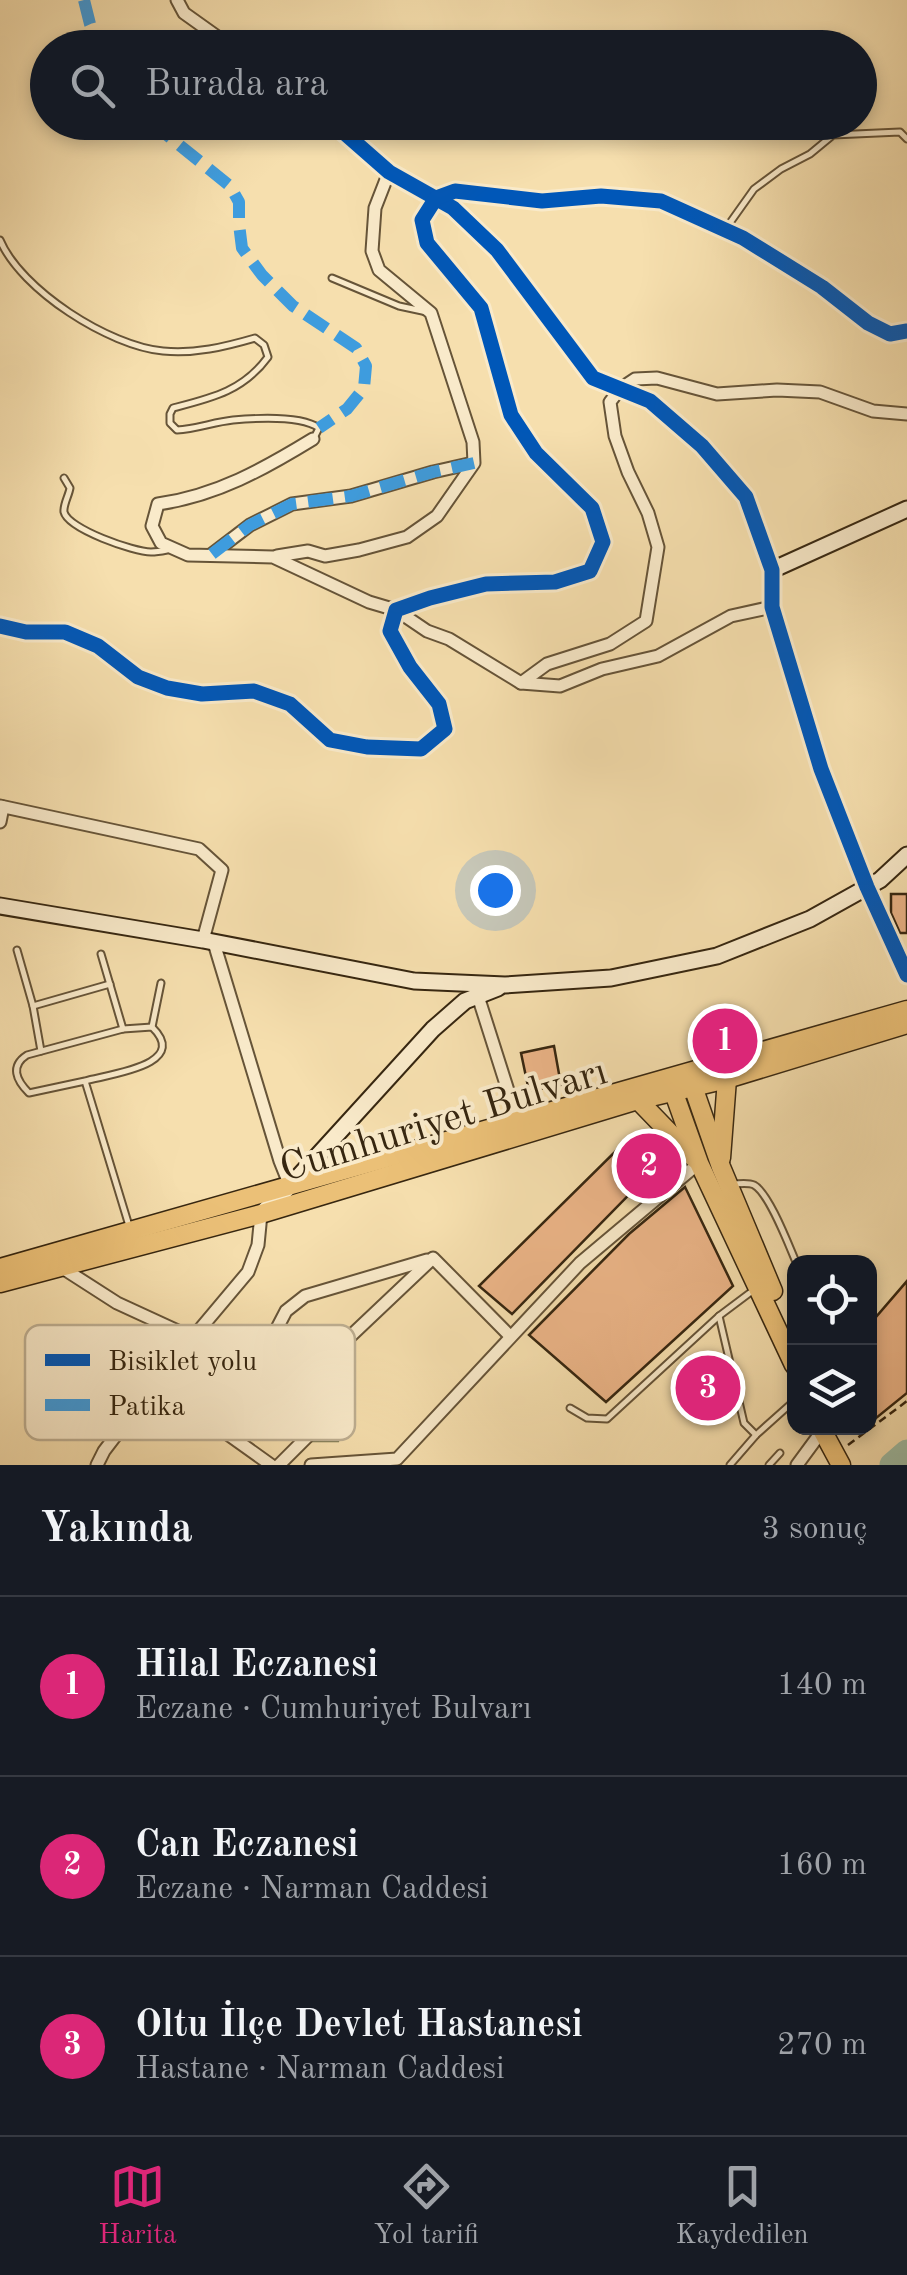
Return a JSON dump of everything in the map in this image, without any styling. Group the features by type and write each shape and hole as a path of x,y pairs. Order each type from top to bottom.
{"main road":[{"name":"Cumhuriyet Bulvarı","path":"0,1268 518,1122 672,1086 907,1010"},
{"name":"Cumhuriyet Bulvarı","path":"691,1080 726,1079 907,1024"},
{"path":"724,1175 726,1079"},
{"path":"691,1080 724,1175 787,1327"},
{"name":"Cumhuriyet Bulvarı","path":"0,1283 261,1214 638,1100 672,1086"},
{"path":"672,1086 699,1163 787,1350"},
{"path":"638,1100 699,1163"},
{"path":"826,1435 829,1446 841,1454"}],"street":[{"path":"178,0 184,13 207,30"},
{"path":"353,140 390,172 454,208 497,250 593,378 650,401 702,446 746,497 772,570 772,607 821,769 866,887 907,975"},
{"path":"314,439 266,468 221,488 186,500 158,504 152,526 161,543 188,555 273,557 308,551 324,556 407,538 436,516 474,463 473,442 431,312 378,270 372,251 375,208 390,172"},
{"path":"396,610 486,584 555,582 590,571 603,542 592,508 536,453 511,415 481,308 427,243 422,220 436,198 455,190 542,202 601,196 661,202 743,238 822,287 868,323 890,334 907,331"},
{"path":"521,682 546,664 610,644 646,620 658,547 615,436 610,402 620,389 635,379 656,378 717,394 820,392 873,411 907,414"},
{"path":"212,554 250,525 292,504 351,496 474,463"},
{"path":"772,570 907,510"},
{"path":"273,557 369,602 396,610 521,682 560,686 602,669 658,656 731,616 772,607"},
{"path":"0,626 26,632 65,632 98,646 138,677 167,688 202,694 254,691 290,704 330,740 367,747 422,749 445,729 438,704 410,667 390,631 396,610"},
{"path":"0,822 2,807 198,849 222,870 208,942 290,1186"},
{"path":"0,906 476,990 611,978 717,956 810,919 880,880 907,855"},
{"path":"476,990 518,1122"},
{"path":"204,1325 248,1272 258,1244 261,1214 434,1029 476,990"},
{"path":"311,1465 401,1462 510,1336 580,1263 699,1163"},
{"path":"433,1258 510,1336"},
{"path":"279,1325 286,1312 306,1296 433,1258"},
{"path":"355,1332 433,1258"},
{"path":"61,1267 117,1303 165,1325"},
{"path":"797,1465 820,1435"},
{"path":"97,1465 112,1440"},
{"path":"236,1440 271,1465"},
{"path":"279,1465 304,1440"}],"lane":[{"path":"877,133 900,132 907,139"},
{"path":"725,230 754,189 827,140"},
{"path":"0,240 7,256 47,297 84,322 134,346 205,352 255,338 264,345 268,356 258,370 222,395 173,408 170,424 177,430 231,420 298,420 319,428 314,439"},
{"path":"332,278 399,306 431,312"},
{"path":"64,478 70,488 65,515 76,526 149,553 175,549"},
{"path":"17,950 42,1051"},
{"path":"101,954 123,1029"},
{"path":"152,1027 161,983"},
{"path":"32,1006 110,984"},
{"path":"152,1027 161,1036 163,1050 159,1058 85,1082 29,1093 20,1084 16,1069 18,1061 27,1055 123,1029 152,1027"},
{"path":"85,1082 131,1232"},
{"path":"724,1175 752,1183 761,1190 793,1255"},
{"path":"570,1408 587,1418 607,1419 719,1316 758,1287"},
{"path":"719,1316 744,1424 756,1435"},
{"path":"730,1465 787,1407"},
{"path":"769,1465 780,1453"}],"path":[{"path":"841,1454 907,1401"}],"building":[{"path":"891,894 907,894 907,933 900,933 891,913"},
{"path":"554,1046 561,1085 529,1091 521,1053"},
{"path":"628,1139 658,1165 512,1314 479,1286"},
{"path":"685,1187 733,1286 606,1402 529,1335 629,1234"},
{"path":"907,1281 907,1393 877,1417 877,1345 877,1316"}],"waterway":[{"path":"892,1465 907,1452"}],"marked path":[{"path":"84,0 93,30"},
{"path":"173,140 230,186 239,202 242,248 262,275 293,306 356,348 366,366 364,388 347,409 319,428"},
{"path":"212,554 250,525 292,504 351,496 474,463"}],"cycle path":[{"path":"353,140 389,172 453,208 497,250 593,378 650,401 702,446 746,497 772,570 772,607 821,769 867,887 907,975"},
{"path":"0,626 26,632 65,632 98,646 138,677 167,688 202,694 254,691 290,704 330,740 367,747 421,749 445,729 439,704 410,667 390,631 396,610 486,584 555,582 590,571 603,542 592,508 536,453 511,415 481,308 427,243 422,220 436,198 455,191 542,201 601,196 661,201 743,238 822,287 868,323 890,334 907,331"}],"place":[{"name":"Hilal Eczanesi","path":"725,1041"},
{"name":"Can Eczanesi","path":"649,1166"},
{"name":"Oltu İlçe Devlet Hastanesi","path":"708,1388"}]}
